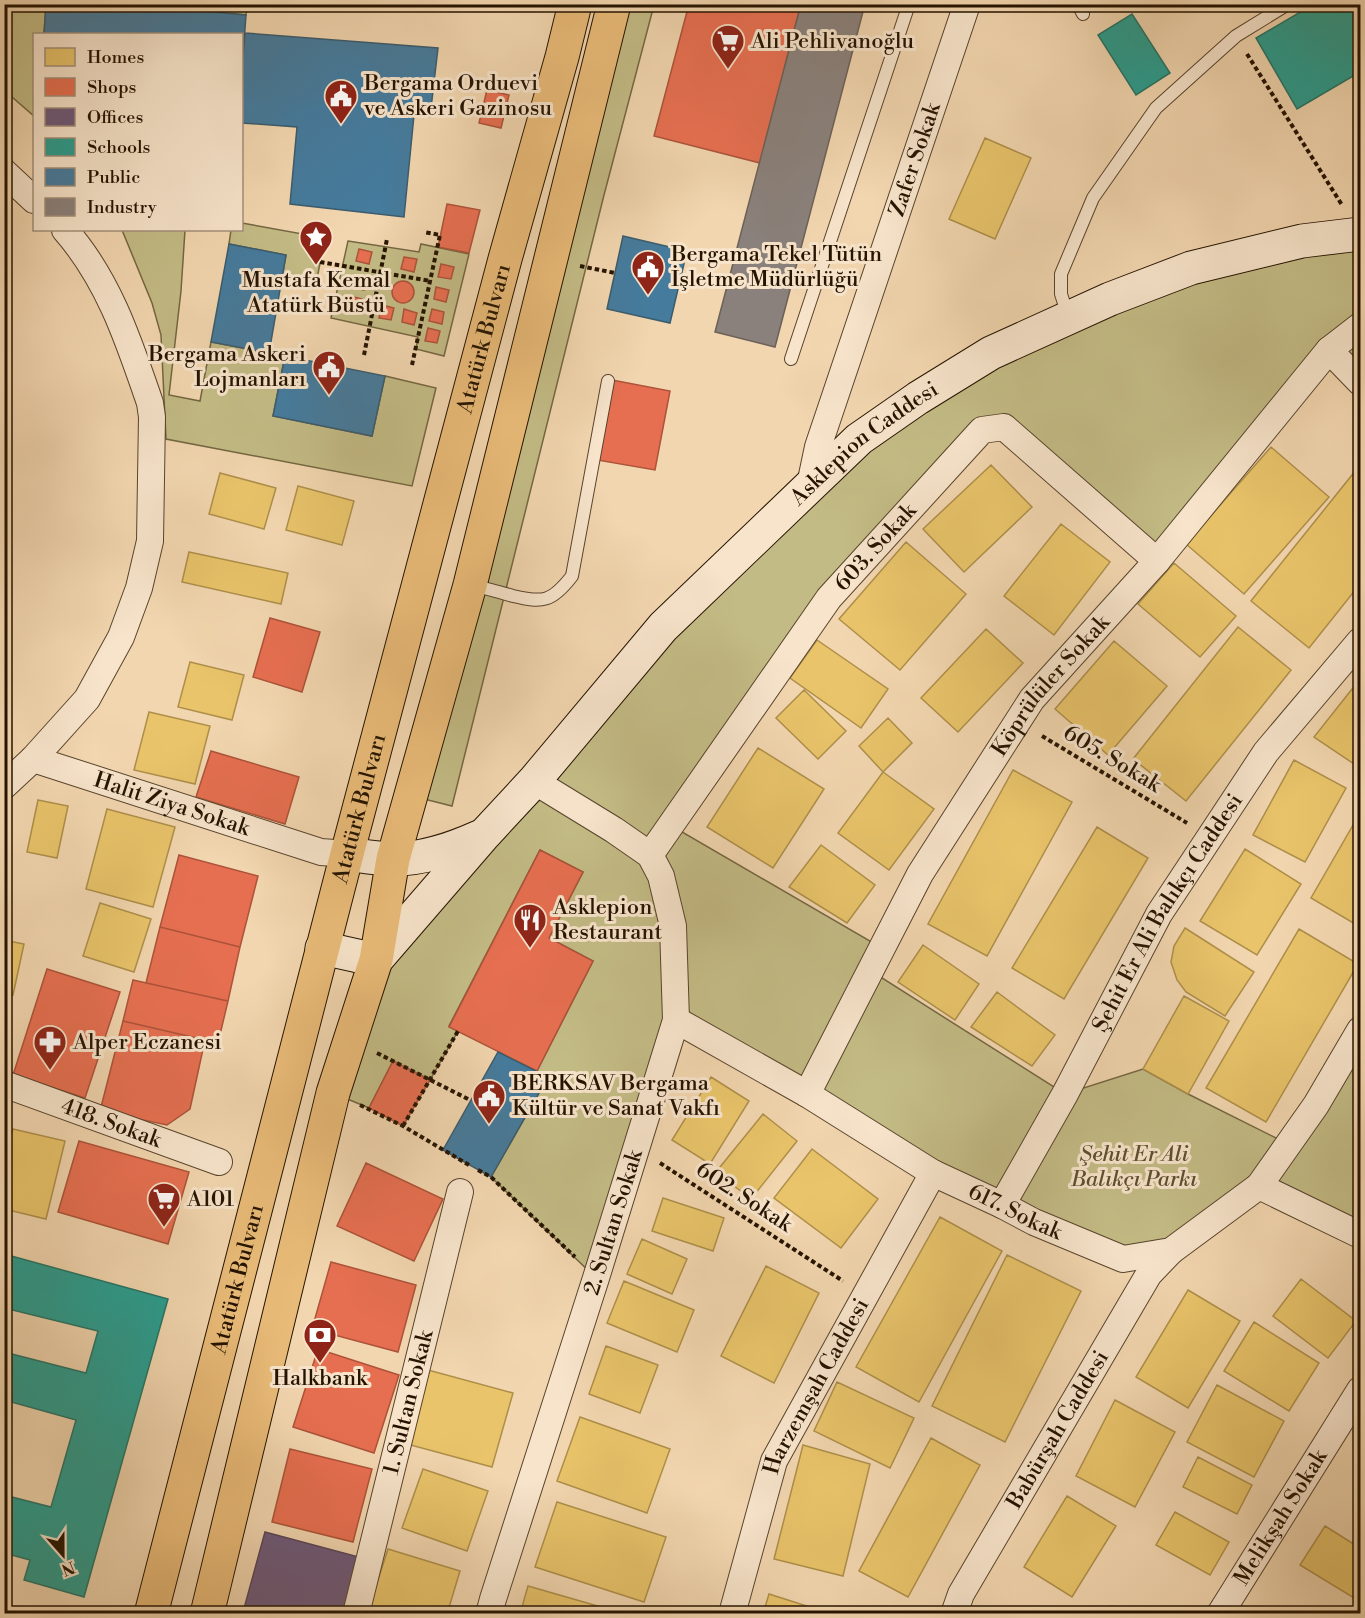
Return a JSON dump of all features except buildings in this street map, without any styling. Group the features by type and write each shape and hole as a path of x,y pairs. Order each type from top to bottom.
{"main road":[{"name":"Atatürk Bulvarı","path":"151,1614 322,948 575,4"},
{"name":"Atatürk Bulvarı","path":"207,1614 333,1093 376,960 393,859 470,585 614,4"},
{"name":"Asklepion Caddesi","path":"376,960 534,781 663,627 859,439 991,352 1110,299 1191,268 1302,242 1353,223"},
{"name":"Asklepion Caddesi","path":"347,854 393,859 431,855 484,835"},
{"path":"322,948 376,960"}],"street":[{"name":"Zafer Sokak","path":"810,485 818,447 967,4"},
{"path":"4,172 33,199"},
{"path":"4,786 33,759 87,699 121,637 139,588 150,541 152,417 150,403 115,307 97,273 66,231"},
{"name":"Köprülüler Sokak","path":"807,1094 920,874 1032,699 1157,561 1329,350 1360,326"},
{"path":"1329,350 1360,382"},
{"name":"603. Sokak","path":"650,855 829,598 982,430 1004,427 1157,561"},
{"name":"Şehit Er Ali Balıkçı Caddesi","path":"1002,1205 1065,1094 1159,914 1266,752 1360,641"},
{"name":"Halit Ziya Sokak","path":"33,759 321,852 347,854"},
{"path":"534,781 650,855"},
{"name":"2. Sultan Sokak","path":"489,1614 676,1020 673,926 661,876 650,855"},
{"name":"617. Sokak","path":"676,1020 807,1094 933,1173 1034,1222 1123,1259 1171,1251 1258,1186 1316,1105 1360,1030"},
{"name":"418. Sokak","path":"4,1084 219,1162"},
{"name":"Harzemşah Caddesi","path":"732,1614 774,1461 933,1173"},
{"path":"1258,1186 1360,1235"},
{"name":"1. Sultan Sokak","path":"356,1614 460,1192"},
{"name":"Babürşah Caddesi","path":"954,1614 961,1594 1143,1284 1149,1274 1171,1251"},
{"name":"Melikşah Sokak","path":"1220,1614 1360,1390"}],"lane":[{"path":"791,359 909,4"},
{"path":"1069,317 1061,294 1061,274 1093,198 1156,108 1236,36 1287,4"},
{"path":"470,585 535,601 550,597 572,576 608,381"}],"path":[{"path":"1236,36 1353,223"},
{"path":"412,365 440,235 423,232"},
{"path":"364,355 387,239"},
{"path":"320,262 431,281"},
{"path":"578,265 615,273"},
{"name":"605. Sokak","path":"1018,722 1189,824"},
{"path":"403,1126 458,1031"},
{"path":"371,1050 470,1100"},
{"name":"602. Sokak","path":"637,1147 833,1275"}],"green space":[{"path":"228,4 247,7 246,15 129,5"},
{"path":"4,5 46,5 44,33 33,33 33,115 5,91"},
{"path":"614,5 654,5 604,195 452,806 412,796"},
{"path":"243,223 325,238 315,289 281,283 286,255 229,244 231,231 243,231"},
{"path":"122,231 185,231 181,291 169,395 200,401 211,342 285,356 273,416 372,436 385,376 436,388 412,486 166,439 161,335 152,303"},
{"name":"Şehit Er Ali Balıkçı Parkı","path":"1360,234 1360,382 1329,351 1157,561 1005,427 982,430 829,598 670,825 882,948 871,971 1065,1094 1143,1069 1288,1144 1360,1052 1360,1235 1259,1186 1171,1251 1077,1241 677,1020 596,1278 491,1177 548,1077 537,1071 593,961 549,938 583,872 540,850 449,1026 458,1031 430,1080 393,1061 369,1108 333,1093 376,960 859,439 1110,299"},
{"path":"348,241 419,252 421,244 469,254 444,356 416,349 418,337 331,318"}],"place":[{"name":"Ali Pehlivanoğlu","path":"728,70"},
{"name":"Bergama Orduevi ve Askeri Gazinosu","path":"341,125"},
{"name":"Mustafa Kemal Atatürk Büstü","path":"316,266"},
{"name":"Bergama Tekel Tütün İşletme Müdürlüğü","path":"648,296"},
{"name":"Bergama Askeri Lojmanları","path":"329,396"},
{"name":"Asklepion Restaurant","path":"530,949"},
{"name":"Alper Eczanesi","path":"50,1071"},
{"name":"BERKSAV Bergama Kültür ve Sanat Vakfı","path":"489,1125"},
{"name":"A101","path":"164,1228"},
{"name":"Halkbank","path":"320,1364"}]}
